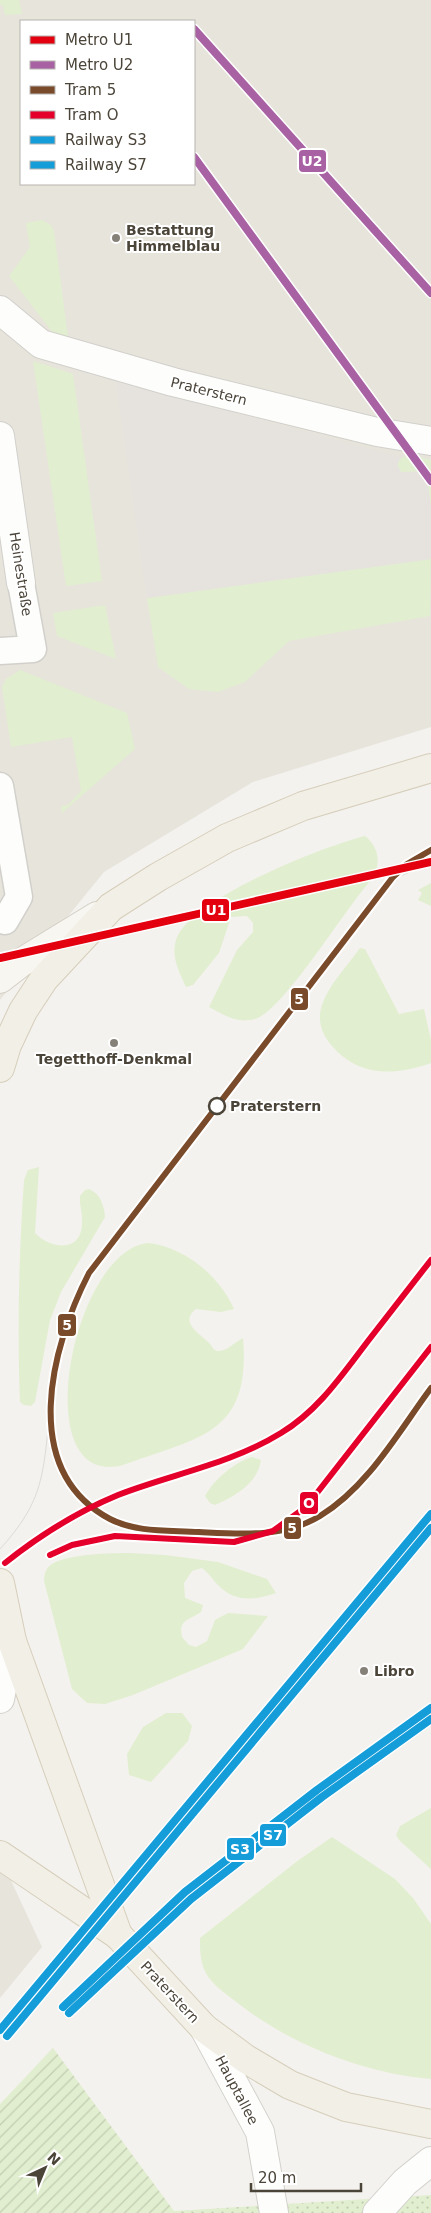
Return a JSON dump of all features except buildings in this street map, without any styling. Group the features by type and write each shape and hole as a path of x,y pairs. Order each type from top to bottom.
{"main road":[{"path":"0,980 22,962 158,877 227,838 303,806 431,768"},
{"path":"0,1068 7,1045 23,1011 44,979 111,908"},
{"name":"Praterstern","path":"0,1583 12,1641 118,1935 204,2028 246,2059 290,2085 346,2107 431,2124"},
{"path":"0,1855 118,1935"}],"street":[{"name":"Praterstern","path":"0,310 41,344 173,382 377,432 431,441"},
{"name":"Heinestraße","path":"0,436 21,583 33,649 0,651"},
{"path":"0,786 19,897 5,921"},
{"name":"Praterstern","path":"0,1699 12,1641"},
{"name":"Hauptallee","path":"204,2028 260,2132 274,2213"},
{"path":"377,2213 405,2182 431,2161"}],"shaded area":[{"path":"0,0 431,0 431,727 253,782 104,872 0,1000"},
{"path":"116,382 402,457 397,464 401,472 426,471 431,507 431,559 147,598"},
{"path":"0,1857 42,1947 0,1998"}],"green space":[{"path":"0,0 19,0 22,14 5,15 3,5 0,5"},
{"path":"42,220 51,225 54,231 68,337 53,333 9,276 30,247 26,223"},
{"path":"33,361 73,374 102,581 66,586"},
{"path":"412,455 431,460 431,507 426,472 401,472 397,467 400,458"},
{"path":"431,559 430,616 289,641 245,682 218,692 189,689 158,667 147,598"},
{"path":"105,605 116,659 57,636 53,613"},
{"path":"20,670 127,713 135,749 62,813 61,806 68,805 81,791 72,737 11,747 2,687 6,679"},
{"path":"365,836 376,850 378,861 373,878 298,978 282,998 267,1012 255,1019 236,1020 209,1007 237,950 253,932 253,923 247,916 231,917 219,953 193,985 186,987 178,970 174,952 176,940 186,924 205,908 260,876 291,862"},
{"path":"431,883 431,906 418,900 422,893 418,890"},
{"path":"360,948 365,949 399,1014 424,1009 431,1040 431,1063 391,1072 365,1068 354,1064 342,1056 327,1039 320,1023 322,1005 336,979"},
{"path":"39,1167 35,1233 41,1238 56,1245 71,1244 76,1240 82,1224 80,1196 85,1190 93,1191 99,1197 103,1205 105,1217 61,1292 50,1320 35,1402 31,1406 20,1402 20,1263 24,1180 28,1170"},
{"path":"147,1243 174,1250 198,1264 219,1285 227,1297 234,1309 221,1312 196,1309 189,1318 192,1327 215,1350 225,1350 243,1338 243,1370 238,1395 228,1414 214,1428 196,1438 123,1465 93,1463 75,1443 68,1409 70,1368 80,1324 98,1286 120,1256"},
{"path":"252,1457 261,1460 259,1468 250,1482 238,1493 223,1501 215,1505 210,1503 205,1496 219,1478 232,1467"},
{"path":"130,1553 165,1555 218,1562 267,1579 276,1593 253,1598 238,1597 225,1591 202,1568 192,1571 184,1583 185,1598 203,1605 201,1612 183,1623 182,1637 189,1645 196,1647 207,1641 215,1620 228,1613 268,1616 243,1649 133,1695 105,1704 87,1703 72,1689 44,1581 45,1574 48,1567 52,1564 68,1558"},
{"path":"166,1713 182,1713 192,1726 188,1741 151,1782 129,1775 127,1754 143,1727"},
{"path":"431,1808 431,1869 396,1835 400,1826"},
{"path":"332,1837 395,1879 413,1898 431,1924 431,2079 405,2076 353,2063 303,2043 256,2016 235,2001 209,1978 202,1964 200,1938 296,1862"},
{"path":"53,2048 174,2213 0,2213 0,2104"},
{"path":"431,2195 431,2213 174,2213 174,2211"}],"tram line":[{"name":"5","path":"431,850 407,864 393,877 89,1273 63,1336 55,1370 51,1405 53,1439 63,1470 81,1497 110,1519 131,1527 165,1531 246,1534 277,1531 292,1528 320,1516 353,1490 382,1457 431,1388"},
{"path":"374,901 401,876 431,862"},
{"name":"O","path":"5,1563 59,1525 88,1509 118,1495 242,1453 262,1444 294,1424 307,1414 329,1391 431,1260"},
{"name":"O","path":"50,1555 72,1545 115,1536 234,1542 273,1531 306,1507 431,1347"},
{"path":"0,1549 15,1532 34,1500 43,1469 50,1410"}],"metro line":[{"name":"U2","path":"195,30 431,293"},
{"name":"U2","path":"195,158 431,481"},
{"name":"U1","path":"0,958 431,862"}],"rail line":[{"name":"S3","path":"0,2030 431,1514"},
{"name":"S7","path":"7,2036 431,1528"},
{"name":"S3","path":"63,2007 185,1892 317,1790 431,1708"},
{"name":"S7","path":"69,2013 191,1899 322,1797 431,1719"}],"place":[{"name":"Bestattung Himmelblau","path":"116,238"},
{"name":"Tegetthoff-Denkmal","path":"114,1043"},
{"name":"Praterstern","path":"217,1106"},
{"name":"Libro","path":"364,1671"}]}
